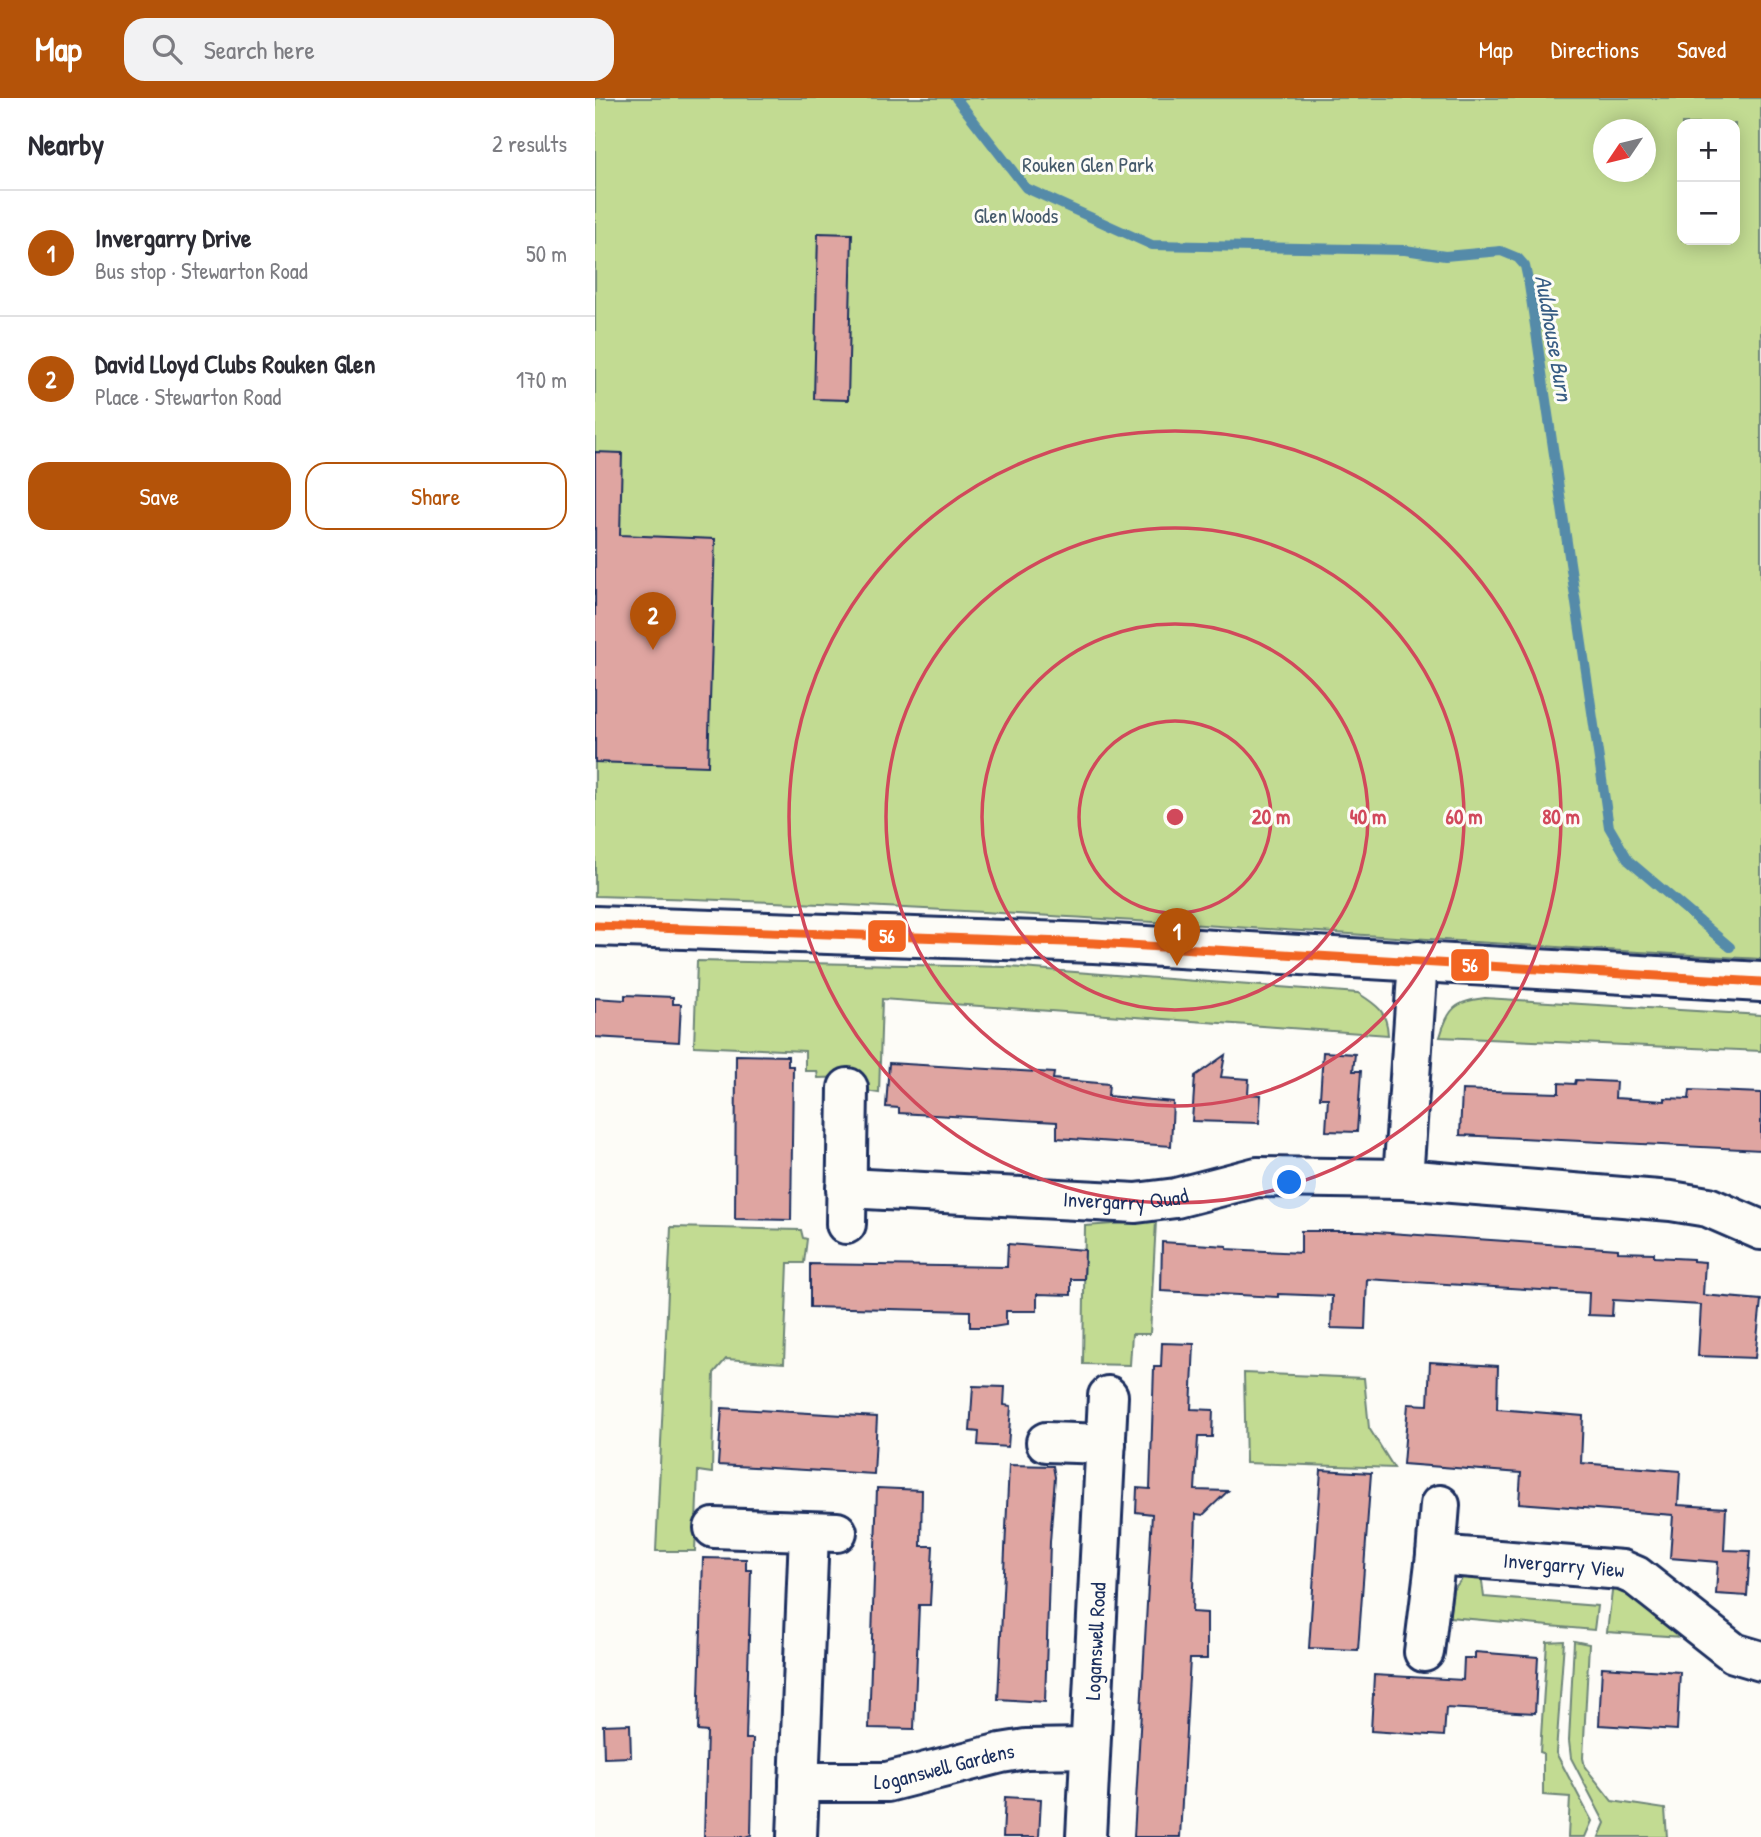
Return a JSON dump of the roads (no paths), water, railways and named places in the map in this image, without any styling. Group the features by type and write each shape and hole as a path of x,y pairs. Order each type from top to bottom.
{"street":[{"path":"595,926 1094,943 1761,982"},
{"path":"1403,1179 1418,961"},
{"name":"Invergarry Quad","path":"848,1088 846,1206 1136,1203 1177,1198 1257,1177 1403,1179 1671,1201 1708,1208 1761,1230"},
{"name":"Loganswell Road","path":"1086,1837 1108,1396"},
{"path":"1046,1442 1106,1444"},
{"path":"1424,1652 1440,1504"},
{"path":"714,1528 823,1532 799,1782 797,1837"},
{"name":"Invergarry View","path":"1436,1555 1622,1570 1636,1576 1734,1653 1761,1661"},
{"name":"Loganswell Gardens","path":"799,1782 887,1782 1014,1751 1089,1748"}],"waterway":[{"name":"Auldhouse Burn","path":"956,98 1026,188 1152,245 1405,250 1445,256 1501,251 1518,258 1525,266 1529,285 1609,827 1629,861 1730,947"}],"place":[{"name":"David Lloyd Clubs Rouken Glen","path":"653,650"},
{"name":"Invergarry Drive","path":"1177,966"}],"park label":[{"name":"Rouken Glen Park","path":"1088,165"},
{"name":"Glen Woods","path":"1016,216"}]}
